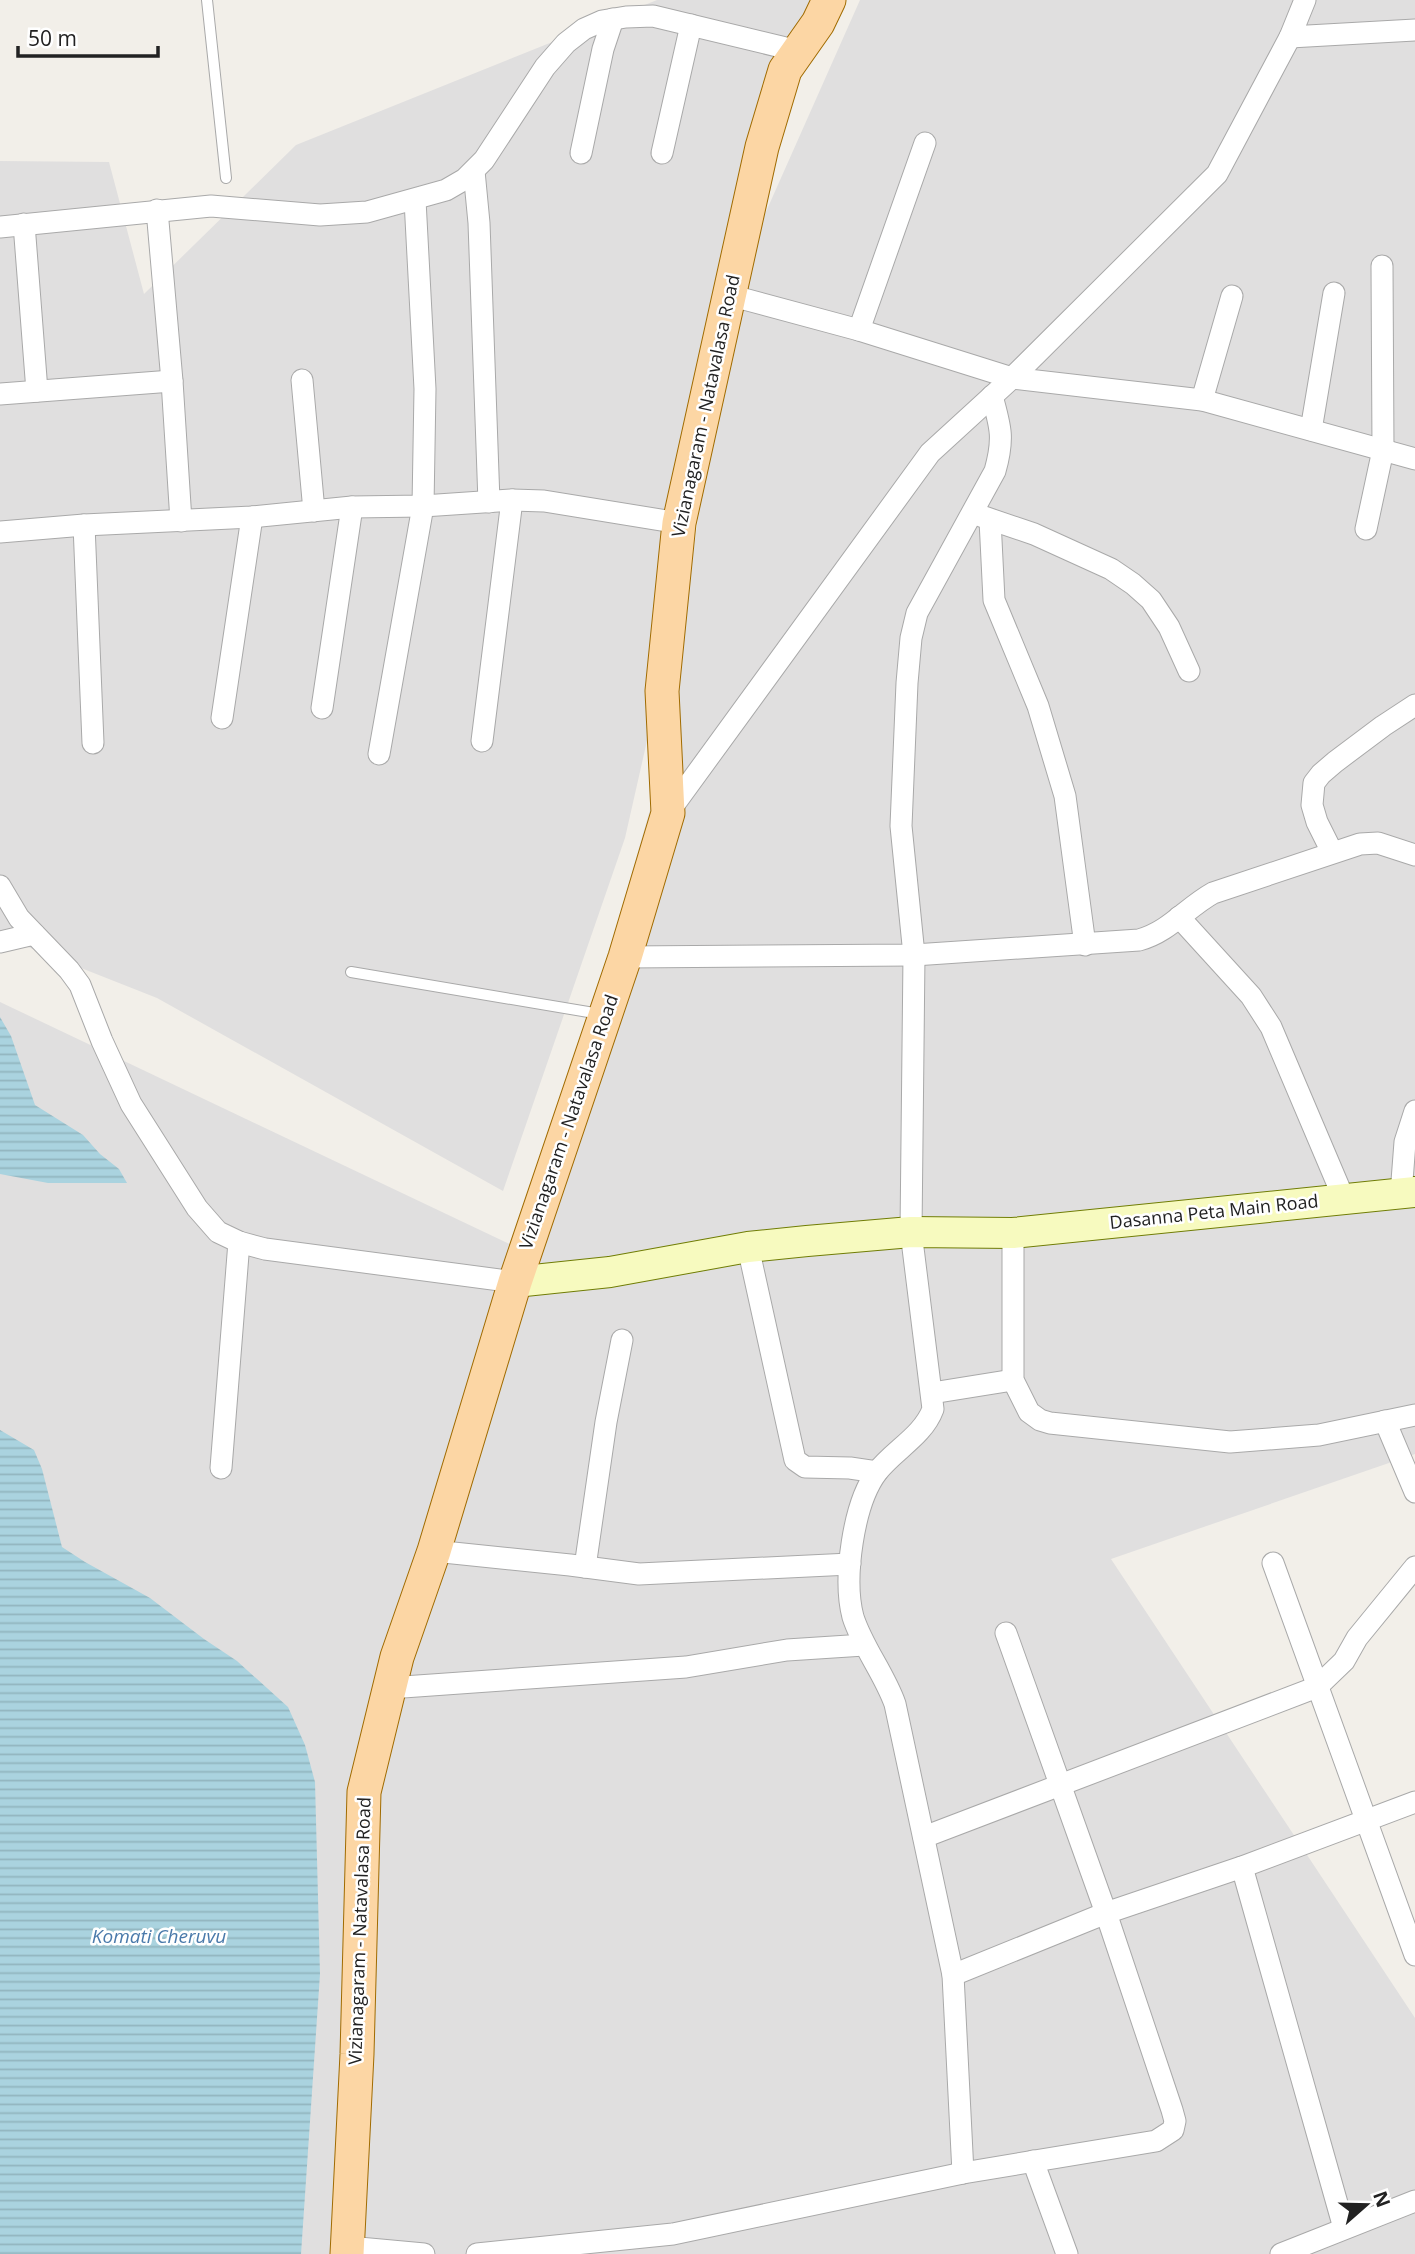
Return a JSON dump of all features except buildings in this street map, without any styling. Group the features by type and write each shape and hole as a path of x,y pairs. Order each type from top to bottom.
{"main road":[{"name":"Vizianagaram - Natavalasa Road","path":"347,2250 357,2054 364,1792 397,1657 434,1551 515,1282 625,957 668,813 662,691 679,523 761,147 785,70 818,23 829,0"}],"street":[{"path":"668,813 930,453 1012,377 1217,174 1290,37 1305,0"},
{"path":"0,227 211,206 320,215 367,212 446,190 474,171 484,160 545,67 566,43 584,29 602,21 653,16 798,51"},
{"path":"581,153 603,49 613,19"},
{"path":"662,153 691,25"},
{"path":"1290,37 1415,30"},
{"path":"859,330 925,143"},
{"path":"474,171 479,223 489,502"},
{"path":"380,754 423,506 425,389 415,200"},
{"path":"157,210 181,521"},
{"path":"24,224 37,391"},
{"path":"1366,529 1382,450 1382,267"},
{"path":"1311,430 1334,293"},
{"path":"729,295 859,330 1012,377 1202,400 1415,459"},
{"path":"1202,400 1232,296"},
{"path":"302,380 314,511"},
{"path":"0,394 172,381"},
{"path":"963,2173 953,1975 895,1704 864,1645 851,1606 850,1564 864,1494 877,1472 918,1433 930,1418 933,1409 911,1232 914,955 901,825 907,683 911,638 917,613 982,516 1002,447 992,396"},
{"path":"482,741 512,500"},
{"path":"0,532 252,517 352,507 423,506 512,500 544,501 679,523"},
{"path":"323,708 352,507"},
{"path":"982,516 1034,534 1111,569 1133,584 1151,600 1169,627 1189,671"},
{"path":"982,516 994,600 1038,706 1065,796 1085,945"},
{"path":"222,718 252,517"},
{"path":"84,525 93,743"},
{"path":"1332,852 1312,805 1314,783 1335,762 1415,705"},
{"path":"625,957 914,955 1139,940 1163,931 1213,893 1332,852 1369,842 1415,855"},
{"path":"0,886 19,918 80,985 131,1104 197,1208 218,1232 265,1250 515,1282"},
{"path":"1179,917 1251,996 1271,1027 1345,1199"},
{"path":"0,942 34,934"},
{"path":"1408,1193 1405,1142 1415,1111"},
{"name":"Dasanna Peta Main Road","path":"515,1282 610,1272 748,1247 911,1232 1013,1233 1408,1193"},
{"path":"1013,1233 1013,1380 1023,1405 1040,1420 1230,1442 1319,1435 1415,1415"},
{"path":"221,1468 239,1242"},
{"path":"748,1247 795,1460 805,1467 850,1468 877,1472"},
{"path":"585,1567 606,1422 622,1339"},
{"path":"932,1393 1013,1380"},
{"path":"1385,1421 1415,1492"},
{"path":"434,1551 639,1574 850,1564"},
{"path":"1273,1563 1415,1955"},
{"path":"924,1837 1317,1686 1344,1661 1357,1638 1415,1567"},
{"path":"477,2254 673,2234 963,2173 1156,2141 1173,2130 1175,2121 1172,2110 1106,1913 1006,1633"},
{"path":"389,1688 686,1667 787,1650 864,1645"},
{"path":"953,1975 1106,1913 1242,1867 1415,1802"},
{"path":"1242,1867 1344,2228"},
{"path":"1033,2161 1067,2254"},
{"path":"1281,2254 1415,2201"},
{"path":"347,2250 424,2254"}],"lane":[{"path":"207,0 226,178"},
{"path":"351,972 605,1015"}],"shaded area":[{"path":"657,0 811,0 765,214 860,0 1415,0 1415,1454 1111,1559 1415,2018 1415,2254 0,2254 0,1002 524,1251 665,757 699,511 625,838 503,1191 157,998 0,936 0,161 109,162 144,294 296,145"}],"water":[{"path":"0,1017 11,1036 35,1105 83,1135 100,1154 119,1169 127,1183 48,1183 0,1174"},
{"name":"Komati Cheruvu","path":"0,1430 34,1450 42,1469 62,1547 150,1598 237,1661 288,1707 305,1745 315,1782 320,1974 301,2254 0,2254"}]}
